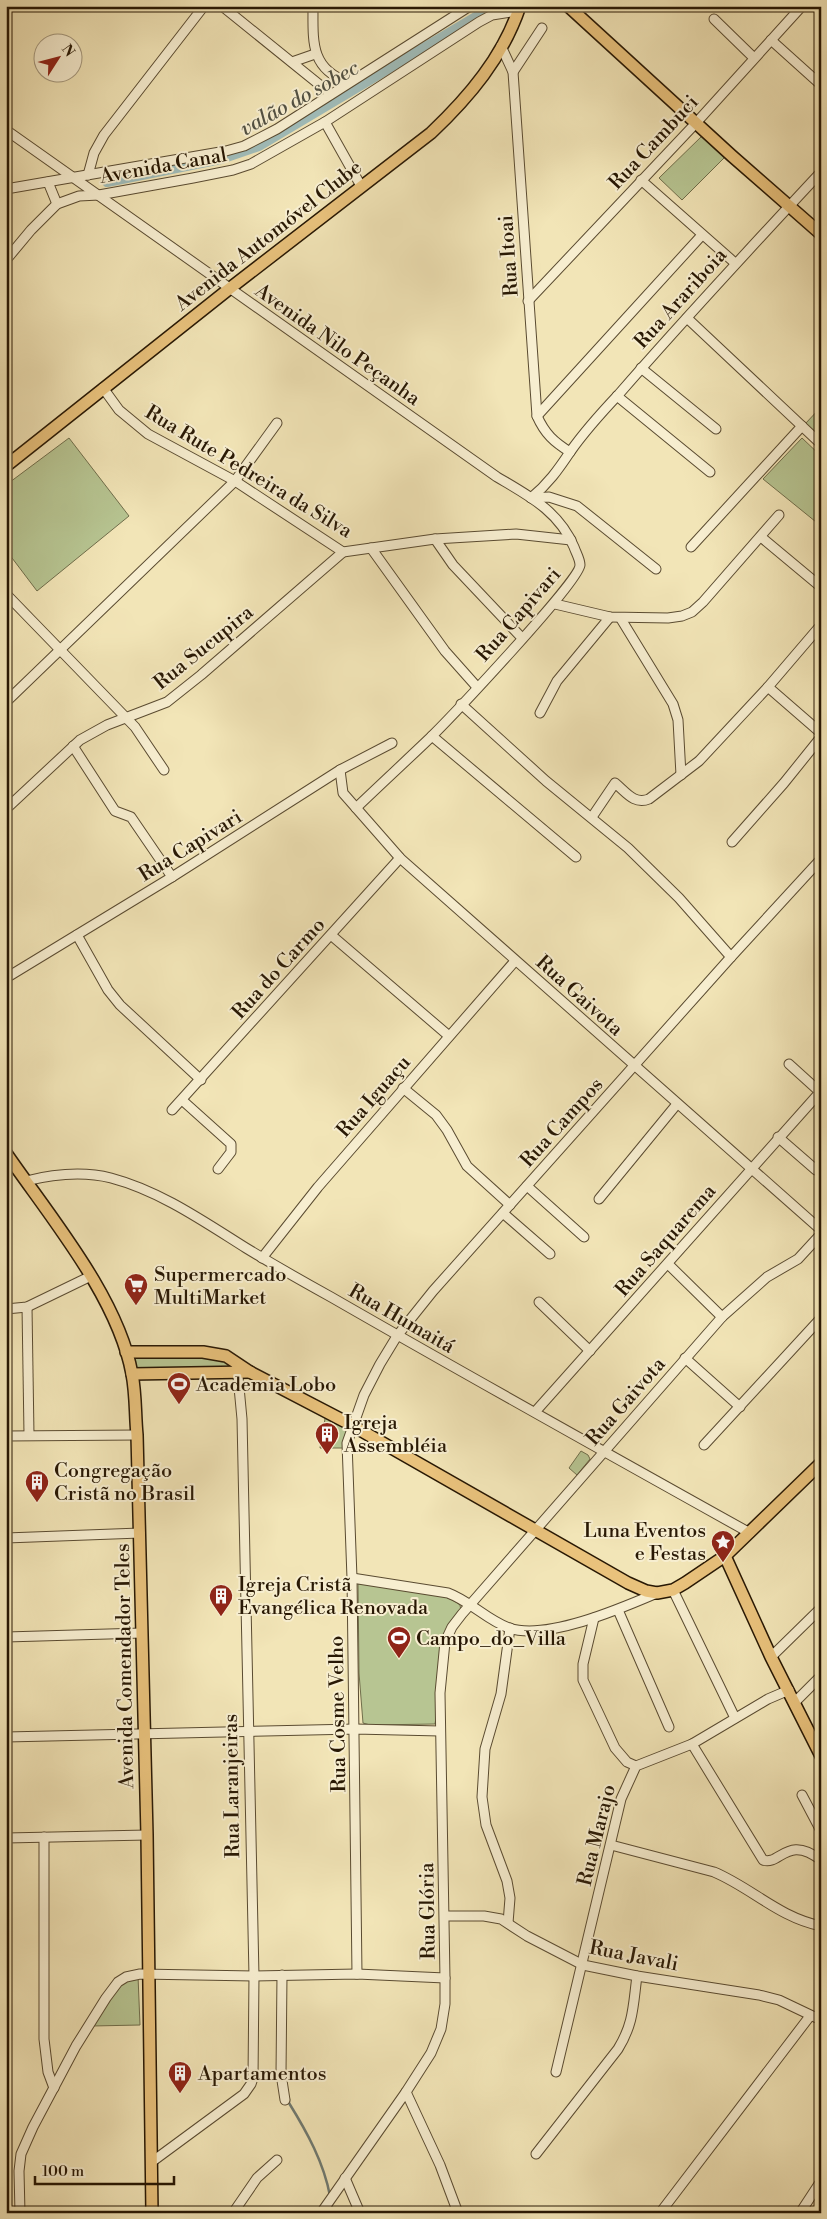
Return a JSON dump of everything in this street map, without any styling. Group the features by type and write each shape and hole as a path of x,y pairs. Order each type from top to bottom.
{"main road":[{"path":"568,6 696,124 821,234"},
{"name":"Avenida Automóvel Clube","path":"6,466 229,289 431,133 458,107 489,68 519,9"},
{"name":"Avenida Comendador Teles","path":"6,1153 91,1276 110,1311 126,1352 132,1374 137,1435 140,1533 153,2161 152,2213"},
{"path":"126,1352 203,1352 226,1356 237,1368"},
{"path":"132,1374 237,1368 250,1372 352,1426 628,1584 657,1593 673,1590 725,1556 821,1463"},
{"path":"725,1556 771,1657 821,1756"}],"street":[{"path":"88,175 94,153 104,135 204,6"},
{"path":"222,6 330,94"},
{"path":"313,6 315,54 326,70 332,75 348,82"},
{"name":"Avenida Canal","path":"6,189 78,179 88,175 226,151 244,146 277,129 470,6"},
{"name":"Rua Cambuci","path":"528,301 696,124 802,6"},
{"name":"Avenida Canal","path":"6,260 56,201 233,170 269,156 479,22 492,15 519,9"},
{"path":"714,19 754,58"},
{"path":"513,72 542,28"},
{"path":"771,40 821,85"},
{"name":"Rua Itoai","path":"501,46 513,72 537,416 544,431 550,438 570,452"},
{"path":"292,62 315,54"},
{"path":"322,87 326,70"},
{"path":"325,122 361,186"},
{"name":"Avenida Nilo Peçanha","path":"6,130 78,179 229,289 497,477 531,498"},
{"name":"Rua Arariboia","path":"531,498 547,485 562,467 570,452 641,368 735,263 821,172"},
{"path":"641,180 735,263"},
{"path":"49,184 56,201"},
{"path":"537,416 702,235"},
{"path":"687,318 821,444"},
{"path":"641,368 716,429"},
{"name":"Rua Rute Pedreira da Silva","path":"103,388 119,410 140,429 236,481 343,552 434,540 516,534 571,540"},
{"path":"617,396 710,472"},
{"path":"6,702 62,651 236,481 277,423"},
{"path":"691,547 802,426"},
{"path":"531,498 549,497 577,506 656,570"},
{"name":"Rua Capivari","path":"356,808 432,736 555,604 579,568 579,559 571,540 556,517 531,498"},
{"path":"555,604 621,619 682,616 692,612 704,602 779,515"},
{"path":"760,537 821,587"},
{"path":"434,540 453,565 522,638"},
{"path":"371,548 446,651 477,687"},
{"name":"Rua Sucupira","path":"6,809 73,746 96,730 166,702 201,675 343,552"},
{"path":"6,594 139,732 164,770"},
{"path":"540,713 557,681 610,617"},
{"path":"621,619 673,704 678,720 681,775"},
{"path":"592,817 615,783 635,800 642,802 649,799 699,761 768,687 821,625"},
{"path":"732,842 784,783 821,735 768,687"},
{"path":"461,704 546,781 592,817 655,873 730,957"},
{"path":"432,736 576,857"},
{"name":"Rua Capivari","path":"6,978 172,877 340,770 392,743"},
{"path":"73,746 115,811 131,817 172,877"},
{"name":"Rua Gaivota","path":"340,770 343,793 400,858 818,1227"},
{"name":"Rua do Carmo","path":"172,1110 400,858"},
{"name":"Rua Campos","path":"352,1426 364,1395 397,1336 433,1291 730,957 821,859"},
{"path":"77,935 108,990 120,1005 201,1080"},
{"path":"331,935 449,1036"},
{"name":"Rua Iguaçu","path":"262,1258 318,1187 515,961"},
{"path":"789,1064 820,1092"},
{"path":"404,1088 436,1115 447,1130 467,1166 510,1205"},
{"name":"Rua Saquarema","path":"535,1412 820,1092"},
{"path":"182,1100 231,1144 231,1152 218,1169"},
{"path":"599,1199 677,1104"},
{"path":"778,1137 816,1170"},
{"name":"Rua Humaitá","path":"26,1181 48,1176 90,1175 129,1184 153,1194 195,1216 262,1258 397,1336 750,1533"},
{"path":"527,1186 584,1237"},
{"path":"503,1213 550,1254"},
{"name":"Rua Gaivota","path":"470,1605 722,1317 767,1277 798,1259 821,1234"},
{"path":"668,1264 722,1317"},
{"path":"6,1309 27,1307 91,1276"},
{"path":"539,1302 590,1350"},
{"path":"27,1307 29,1435"},
{"path":"704,1445 821,1318"},
{"path":"685,1358 740,1406"},
{"name":"Rua Laranjeiras","path":"153,2161 244,2094 249,2089 253,2078 254,1976 247,1731 242,1419 237,1368"},
{"name":"Rua Cosme Velho","path":"352,1426 347,1443 355,1729 357,1974"},
{"path":"6,1436 137,1435"},
{"path":"6,1538 140,1533"},
{"path":"352,1578 440,1591 455,1595 510,1628 522,1630 552,1628 594,1618 657,1593"},
{"path":"673,1590 735,1718"},
{"name":"Rua Glória","path":"323,2210 406,2092 431,2053 441,2029 445,2004 445,1916 440,1731 445,1642 452,1626 470,1605"},
{"path":"771,1657 821,1608"},
{"path":"618,1610 670,1727"},
{"path":"594,1618 583,1664 583,1680 615,1748 627,1762 636,1766"},
{"path":"508,1923 510,1898 507,1881 482,1813 482,1797 485,1748 501,1694 510,1628"},
{"path":"6,1637 142,1634"},
{"path":"795,1702 821,1676"},
{"name":"Rua Marajo","path":"556,2072 621,1799 636,1766 692,1744 768,1699 789,1690"},
{"path":"6,1737 355,1729 440,1731"},
{"path":"692,1744 763,1860 769,1861 793,1849 807,1852 821,1860"},
{"path":"802,1795 821,1831"},
{"path":"6,1838 147,1835"},
{"path":"44,1837 44,2039 48,2072 54,2088"},
{"path":"611,1845 714,1872 729,1878 776,1910 821,1926"},
{"name":"Rua Javali","path":"445,1916 492,1917 508,1923 527,1936 583,1964 637,1976 759,1995 779,2000 821,2020"},
{"path":"20,2213 19,2171 21,2154 33,2126 76,2046 118,1982 132,1975 254,1976 357,1974 445,1978"},
{"path":"285,2100 281,2074 288,1975"},
{"path":"536,2154 627,2035 631,2023 637,1976"},
{"path":"660,2213 810,2016"},
{"path":"406,2092 440,2166 458,2213"},
{"path":"232,2213 257,2178 277,2160"},
{"path":"345,2178 360,2213"},
{"path":"800,2213 821,2181"}],"green space":[{"path":"703,135 725,157 682,200 659,178"},
{"path":"821,407 821,438 805,424"},
{"path":"69,438 129,516 37,591 6,550 6,485"},
{"path":"802,438 821,456 821,526 763,479"},
{"path":"136,1354 218,1358 227,1361 228,1367 137,1377 132,1361"},
{"path":"326,1413 345,1422 352,1440 352,1448 320,1448"},
{"path":"581,1451 588,1455 590,1459 577,1475 569,1468"},
{"name":"Campo_do_Villa","path":"358,1582 440,1595 460,1605 461,1611 448,1638 435,1724 370,1725 363,1723 359,1673"},
{"path":"138,1976 140,2025 92,2026 121,1983"}],"waterway":[{"name":"valão do sobec","path":"107,182 221,159 259,146 494,6"},
{"path":"289,2099 289,2103 319,2160 330,2196"},
{"path":"331,2204 333,2213"}],"place":[{"name":"Supermercado MultiMarket","path":"136,1306"},
{"name":"Academia Lobo","path":"179,1405"},
{"name":"Igreja Assembléia","path":"327,1455"},
{"name":"Congregação Cristã no Brasil","path":"37,1503"},
{"name":"Luna Eventos e Festas","path":"723,1563"},
{"name":"Igreja Cristã Evangélica Renovada","path":"221,1617"},
{"name":"Campo_do_Villa","path":"399,1659"},
{"name":"Apartamentos","path":"180,2094"}]}
